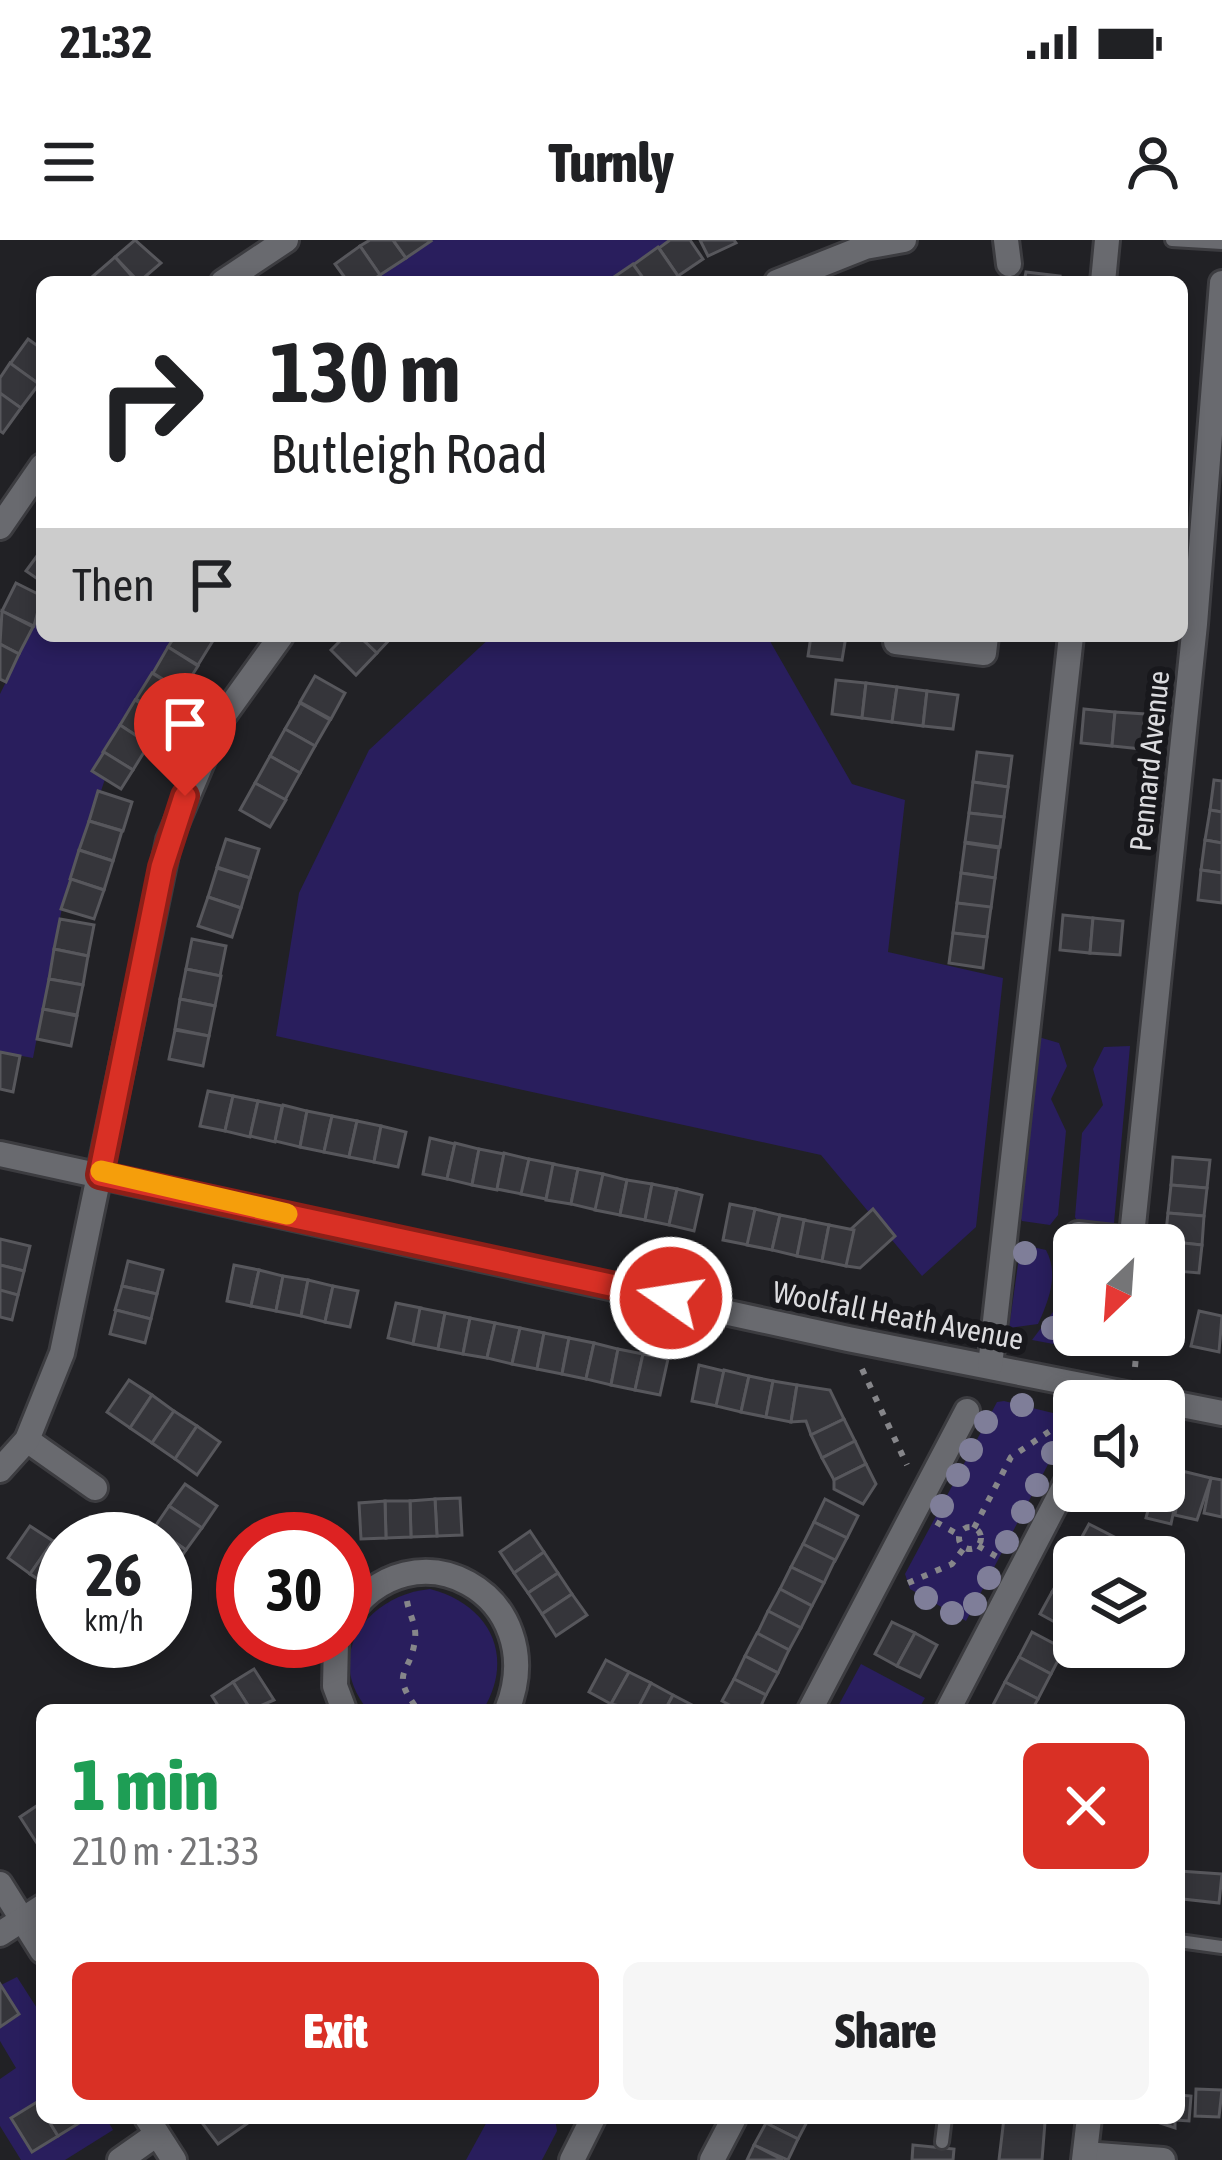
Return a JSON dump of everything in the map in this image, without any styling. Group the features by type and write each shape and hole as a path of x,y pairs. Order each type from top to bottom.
{"street":[{"path":"232,276 286,240"},
{"path":"792,276 865,247 904,240"},
{"path":"1103,276 1106,240"},
{"name":"Pennard Avenue","path":"1188,624 1222,283"},
{"path":"0,527 36,475"},
{"path":"0,1469 27,1440 62,1353 169,840 219,722 277,642"},
{"path":"896,642 984,653 985,642"},
{"path":"990,1366 1070,642"},
{"name":"Pennard Avenue","path":"1133,1224 1186,642"},
{"name":"Woolfall Heath Avenue","path":"0,1154 1053,1381"},
{"name":"Woolfall Heath Avenue","path":"1185,1405 1222,1413"},
{"path":"813,1704 967,1411"},
{"path":"27,1440 95,1488"},
{"path":"951,1704 1053,1508"},
{"path":"372,1591 380,1583 408,1573 437,1572 466,1581 491,1598 509,1622 518,1651 518,1680 511,1704"},
{"path":"335,1668 334,1686 342,1704"},
{"path":"0,1885 32,1913 0,1934"},
{"path":"572,2160 590,2124"},
{"path":"712,2160 731,2124"},
{"path":"1088,2124 1085,2157 1163,2160"},
{"path":"120,2160 152,2126 174,2160"}],"lane":[{"path":"1172,240 1222,243"},
{"path":"1185,1942 1222,1947"},
{"path":"942,2142 944,2124"}],"path":[{"path":"848,1339 921,1496"},
{"path":"959,1535 974,1528 1011,1457 1053,1429"},
{"path":"934,1521 959,1535 964,1548"},
{"path":"974,1528 981,1536 978,1546"},
{"path":"908,1583 952,1564 964,1548 978,1546 999,1558"},
{"path":"406,1591 415,1642 400,1672 404,1692 413,1704"}],"shaded area":[{"path":"432,240 670,240 616,276 379,276"},
{"path":"36,621 36,642 171,642 92,770 105,779 62,908 33,1058 0,1052 0,694"},
{"path":"486,642 770,642 852,784 905,800 888,952 1003,978 976,1227 922,1276 821,1155 276,1036 299,893 369,750"},
{"path":"1035,1036 1059,1043 1067,1066 1051,1099 1066,1131 1058,1215 1050,1225 1022,1221 1019,1214"},
{"path":"1130,1046 1114,1223 1078,1224 1075,1217 1082,1133 1103,1105 1093,1069 1104,1047"},
{"path":"1028,1246 1046,1250 1051,1287 1038,1324 1009,1328 1019,1257"},
{"path":"1053,1312 1053,1344 1032,1340"},
{"path":"997,1402 1053,1413 1053,1455 966,1621 910,1589 905,1574"},
{"path":"430,1589 451,1596 481,1620 496,1652 497,1670 486,1704 364,1704 350,1668 372,1668 372,1614 388,1603"},
{"path":"861,1664 925,1698 922,1704 839,1704"},
{"path":"17,1977 36,2007 36,2124 110,2124 113,2130 65,2160 21,2160 0,2126 0,2079 16,2068 0,2041 0,2027 19,2014 1,1985"},
{"path":"486,2124 556,2124 542,2160 466,2160"}],"building":[{"path":"135,240 161,263 146,276 133,276 115,257"},
{"path":"370,240 393,240 406,258 380,275 360,246"},
{"path":"393,240 430,240 431,241 406,258"},
{"path":"670,240 690,240 703,259 678,276 659,248"},
{"path":"700,240 734,240 736,243 708,256"},
{"path":"360,246 380,275 344,276 335,264"},
{"path":"658,247 678,276 641,276 633,265"},
{"path":"115,257 132,276 93,276"},
{"path":"633,264 642,276 615,276"},
{"path":"28,339 36,345 36,382 10,364"},
{"path":"10,363 36,382 36,388 21,408 0,394 0,378"},
{"path":"0,393 21,408 3,433 0,431"},
{"path":"36,557 36,578 26,571"},
{"path":"16,583 36,593 34,626 2,611"},
{"path":"2,611 33,627 19,654 0,644"},
{"path":"171,642 212,642 198,665 168,647"},
{"path":"339,642 365,642 377,653 356,675 331,650"},
{"path":"365,642 387,642 377,653"},
{"path":"810,642 845,642 842,660 808,656"},
{"path":"0,644 19,654 6,682 0,679"},
{"path":"168,647 198,666 182,691 153,673"},
{"path":"152,673 182,692 166,717 136,699"},
{"path":"315,676 345,693 331,719 300,702"},
{"path":"836,680 866,683 862,718 832,714"},
{"path":"866,683 897,687 892,722 862,718"},
{"path":"897,687 927,691 923,726 892,722"},
{"path":"927,691 958,695 953,729 923,726"},
{"path":"135,700 165,718 149,744 120,725"},
{"path":"300,703 330,720 315,746 285,729"},
{"path":"1084,709 1115,712 1112,746 1081,743"},
{"path":"1115,712 1145,714 1142,749 1112,746"},
{"path":"120,725 149,744 133,770 103,752"},
{"path":"285,729 315,746 300,773 270,756"},
{"path":"104,752 133,770 121,789 92,771"},
{"path":"977,752 1012,756 1008,787 973,782"},
{"path":"270,756 300,773 285,800 255,783"},
{"path":"1214,780 1222,781 1222,812 1210,810"},
{"path":"973,782 1008,787 1004,817 969,813"},
{"path":"255,783 286,800 270,827 240,810"},
{"path":"98,791 132,802 123,831 89,821"},
{"path":"1210,810 1222,812 1222,843 1205,840"},
{"path":"969,813 1004,817 1000,847 965,842"},
{"path":"89,821 122,831 113,861 79,850"},
{"path":"226,839 259,849 250,878 217,867"},
{"path":"1205,840 1222,843 1222,873 1201,870"},
{"path":"965,843 999,848 995,878 961,873"},
{"path":"79,850 113,861 104,890 70,879"},
{"path":"217,868 250,878 241,908 208,897"},
{"path":"1201,870 1222,873 1222,903 1198,900"},
{"path":"961,873 995,878 991,908 957,903"},
{"path":"71,879 104,890 94,919 61,909"},
{"path":"208,897 241,908 232,937 198,926"},
{"path":"957,903 991,907 987,937 953,933"},
{"path":"1063,915 1093,918 1090,953 1060,950"},
{"path":"1093,918 1123,921 1120,955 1090,953"},
{"path":"60,919 94,925 88,956 54,949"},
{"path":"953,933 987,937 983,968 949,963"},
{"path":"192,939 226,946 220,976 186,969"},
{"path":"54,949 88,956 83,985 49,979"},
{"path":"186,969 221,976 215,1006 180,999"},
{"path":"49,979 83,985 77,1015 43,1009"},
{"path":"180,999 215,1006 209,1036 175,1029"},
{"path":"43,1009 77,1016 71,1046 37,1039"},
{"path":"175,1030 209,1036 203,1066 169,1059"},
{"path":"0,1052 20,1056 13,1092 0,1089"},
{"path":"208,1091 233,1096 225,1131 200,1126"},
{"path":"233,1096 258,1101 250,1137 225,1131"},
{"path":"258,1101 282,1106 275,1142 250,1136"},
{"path":"283,1105 307,1111 300,1147 275,1141"},
{"path":"307,1111 332,1116 324,1152 300,1147"},
{"path":"332,1116 357,1121 349,1157 324,1152"},
{"path":"357,1121 381,1126 374,1162 349,1157"},
{"path":"381,1126 406,1132 398,1167 374,1162"},
{"path":"430,1138 455,1144 447,1179 423,1174"},
{"path":"455,1143 479,1149 472,1185 447,1179"},
{"path":"479,1149 504,1154 497,1190 472,1185"},
{"path":"504,1153 529,1159 522,1194 497,1189"},
{"path":"1173,1157 1210,1160 1207,1188 1171,1185"},
{"path":"529,1159 554,1164 546,1199 521,1194"},
{"path":"553,1164 578,1169 571,1204 546,1200"},
{"path":"578,1169 603,1174 596,1210 571,1204"},
{"path":"603,1174 627,1180 620,1215 595,1210"},
{"path":"627,1180 652,1184 645,1220 620,1215"},
{"path":"652,1184 677,1189 669,1225 645,1220"},
{"path":"1171,1185 1207,1188 1204,1216 1168,1213"},
{"path":"677,1189 702,1195 694,1231 669,1225"},
{"path":"730,1204 755,1209 748,1245 723,1240"},
{"path":"755,1209 780,1215 772,1250 747,1245"},
{"path":"873,1209 895,1236 860,1268 846,1266 850,1230"},
{"path":"1168,1213 1204,1216 1202,1245 1185,1243 1185,1224 1167,1224"},
{"path":"780,1215 805,1220 797,1256 772,1250"},
{"path":"804,1220 829,1225 822,1261 797,1256"},
{"path":"829,1225 854,1230 846,1266 822,1261"},
{"path":"0,1239 30,1246 24,1271 0,1265"},
{"path":"1185,1243 1202,1245 1199,1273 1185,1272"},
{"path":"128,1261 163,1270 157,1294 122,1286"},
{"path":"0,1265 24,1271 18,1295 0,1291"},
{"path":"234,1265 259,1270 251,1306 227,1301"},
{"path":"259,1270 283,1276 276,1311 251,1306"},
{"path":"283,1276 308,1280 301,1316 276,1311"},
{"path":"308,1280 333,1286 325,1322 301,1316"},
{"path":"122,1286 157,1294 151,1319 115,1310"},
{"path":"333,1286 358,1291 350,1327 325,1322"},
{"path":"0,1290 18,1295 12,1320 0,1317"},
{"path":"396,1303 421,1308 413,1344 388,1338"},
{"path":"420,1308 445,1313 438,1349 413,1344"},
{"path":"116,1310 151,1319 145,1343 110,1334"},
{"path":"1199,1311 1222,1316 1219,1352 1191,1346"},
{"path":"445,1313 470,1318 463,1354 438,1349"},
{"path":"470,1318 495,1323 487,1358 463,1354"},
{"path":"495,1323 520,1328 512,1364 487,1358"},
{"path":"520,1328 544,1333 537,1369 512,1364"},
{"path":"544,1333 569,1338 562,1374 537,1369"},
{"path":"569,1338 594,1343 586,1379 562,1374"},
{"path":"594,1343 618,1349 611,1385 586,1379"},
{"path":"618,1349 643,1354 635,1390 611,1385"},
{"path":"643,1354 668,1359 660,1395 635,1390"},
{"path":"699,1365 724,1371 717,1406 692,1401"},
{"path":"724,1370 749,1376 741,1412 716,1406"},
{"path":"749,1376 773,1381 766,1417 741,1412"},
{"path":"129,1380 152,1395 130,1428 107,1412"},
{"path":"773,1381 797,1385 791,1422 766,1417"},
{"path":"797,1385 830,1390 844,1419 811,1435 806,1421 791,1422"},
{"path":"152,1395 174,1411 152,1443 130,1428"},
{"path":"174,1411 197,1426 175,1459 152,1443"},
{"path":"844,1419 855,1441 822,1458 811,1435"},
{"path":"197,1426 220,1442 197,1475 175,1459"},
{"path":"855,1441 866,1464 834,1480 822,1458"},
{"path":"866,1464 876,1484 863,1504 834,1489 834,1480"},
{"path":"1185,1472 1211,1478 1197,1520 1175,1515 1185,1512"},
{"path":"1211,1478 1222,1480 1222,1517 1204,1513"},
{"path":"185,1484 217,1506 202,1528 192,1521 192,1512 169,1506"},
{"path":"460,1498 462,1535 437,1536 435,1499"},
{"path":"435,1499 437,1536 411,1537 410,1501"},
{"path":"825,1499 858,1516 847,1538 814,1522"},
{"path":"385,1501 410,1501 411,1537 386,1538"},
{"path":"385,1501 386,1538 372,1539 372,1512 360,1512 359,1503"},
{"path":"1148,1512 1173,1512 1171,1524 1146,1518"},
{"path":"192,1521 202,1528 192,1542"},
{"path":"814,1522 847,1538 835,1561 803,1544"},
{"path":"1089,1524 1112,1536 1082,1536"},
{"path":"30,1526 36,1530 36,1565 30,1574 8,1558"},
{"path":"530,1531 544,1552 514,1573 500,1552"},
{"path":"803,1544 835,1560 824,1583 791,1567"},
{"path":"544,1552 558,1573 528,1593 514,1573"},
{"path":"791,1567 824,1583 812,1606 780,1589"},
{"path":"558,1573 572,1594 542,1614 528,1593"},
{"path":"780,1589 812,1606 801,1628 768,1611"},
{"path":"1052,1592 1053,1592 1053,1621 1040,1614"},
{"path":"572,1594 587,1615 556,1636 542,1614"},
{"path":"768,1611 801,1628 789,1650 757,1634"},
{"path":"892,1622 915,1633 897,1666 875,1654"},
{"path":"1032,1632 1053,1643 1054,1668 1051,1674 1019,1657"},
{"path":"757,1633 789,1650 778,1673 745,1656"},
{"path":"915,1633 937,1645 920,1677 897,1666"},
{"path":"745,1656 778,1673 766,1695 734,1679"},
{"path":"1019,1657 1051,1674 1038,1699 1005,1682"},
{"path":"606,1660 629,1672 611,1704 589,1692"},
{"path":"254,1669 274,1700 247,1704 233,1682"},
{"path":"629,1672 651,1683 640,1704 611,1704"},
{"path":"734,1679 766,1695 762,1704 722,1701"},
{"path":"233,1682 247,1704 217,1704 212,1696"},
{"path":"1005,1682 1038,1699 1035,1704 994,1704"},
{"path":"651,1683 673,1695 668,1704 640,1704"},
{"path":"673,1695 690,1704 668,1704"},
{"path":"36,1806 36,1842 20,1817"},
{"path":"1185,1871 1222,1874 1219,1903 1185,1899"},
{"path":"0,1984 19,2014 0,2027"},
{"path":"1196,2089 1222,2090 1219,2117 1195,2116"},
{"path":"1185,2096 1191,2096 1189,2121 1185,2121"},
{"path":"36,2103 36,2124 51,2124 58,2136 32,2152 11,2118"},
{"path":"51,2124 78,2124 58,2136"},
{"path":"203,2124 247,2124 218,2144"},
{"path":"765,2124 798,2139 788,2160 754,2145"},
{"path":"768,2124 806,2124 798,2139"},
{"path":"1003,2124 1045,2124 1042,2160 999,2160"},
{"path":"754,2145 783,2160 747,2160"},
{"path":"913,2145 954,2149 953,2160 912,2160"}],"slow traffic":[{"path":"101,1171 100,1175 287,1214"}],"route":[{"path":"185,796 162,867 100,1175 671,1298"}]}
